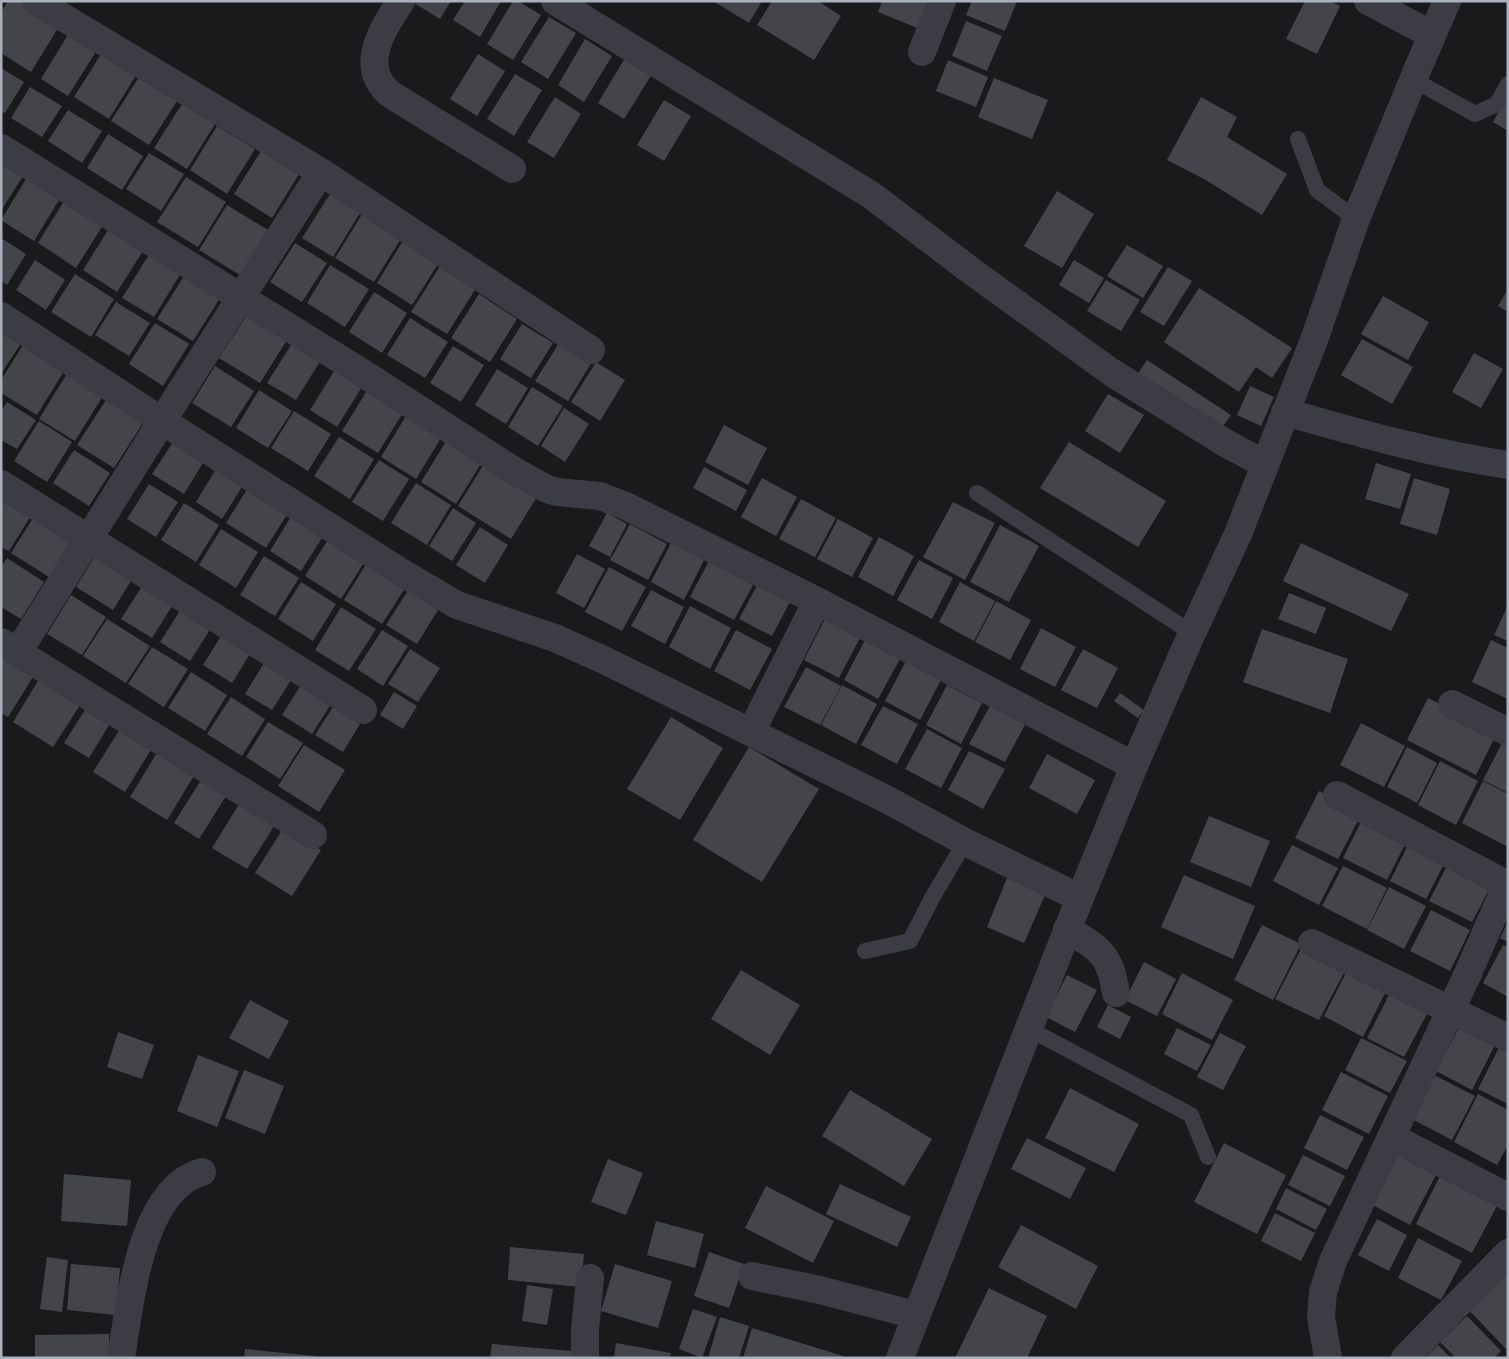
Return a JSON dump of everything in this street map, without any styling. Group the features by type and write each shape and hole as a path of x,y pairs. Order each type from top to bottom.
{"street":[{"path":"36,1 320,172 591,350"},
{"path":"400,1 386,25 373,57 375,73 380,86 512,169"},
{"path":"555,1 871,195 974,273 1112,372 1227,444 1265,464"},
{"path":"922,52 942,1"},
{"path":"1368,1 1432,35"},
{"path":"900,1358 915,1315 980,1156 1067,929 1134,766 1238,534 1314,340 1356,220 1447,1"},
{"path":"1,148 372,378 516,472 547,490 600,496 626,506 817,601 1134,766"},
{"path":"312,835 10,647 90,539 162,421 320,172"},
{"path":"1,316 162,421 393,567 457,605 555,638 606,661 886,799 965,842 1080,898"},
{"path":"1285,412 1376,438 1441,453 1508,465"},
{"path":"1,484 363,710"},
{"path":"751,732 817,601"},
{"path":"1452,704 1508,732"},
{"path":"1328,1358 1321,1317 1323,1292 1333,1261 1508,884 1337,795"},
{"path":"1067,929 1098,949 1105,958 1110,967 1116,993"},
{"path":"1312,943 1508,1038"},
{"path":"1391,1137 1508,1197"},
{"path":"121,1358 142,1248 156,1214 164,1201 189,1175 202,1172"},
{"path":"1405,1358 1508,1253"},
{"path":"752,1276 820,1290 915,1315"},
{"path":"585,1358 584,1330 590,1278"}],"lane":[{"path":"1414,80 1475,114 1497,104 1508,84"},
{"path":"1298,139 1317,190 1356,220"},
{"path":"977,493 1192,633"},
{"path":"865,951 910,942 932,898 965,842"},
{"path":"1029,1029 1191,1115 1208,1157"}],"building":[{"path":"8,1 22,1 60,25 31,72 1,53 1,12"},
{"path":"414,1 451,1 440,19 414,3"},
{"path":"465,1 501,1 480,37 453,20"},
{"path":"513,1 518,1 541,15 513,60 487,44"},
{"path":"713,1 762,1 749,23"},
{"path":"772,1 818,1 841,16 814,60 757,25"},
{"path":"882,1 932,1 920,29 878,12"},
{"path":"972,1 1017,1 1005,31 966,15"},
{"path":"1305,1 1330,1 1340,6 1317,54 1286,39"},
{"path":"549,17 576,33 548,79 521,62"},
{"path":"966,21 1002,36 987,71 952,56"},
{"path":"69,33 97,50 68,96 41,79"},
{"path":"585,39 612,56 584,102 558,85"},
{"path":"103,51 138,72 109,119 74,97"},
{"path":"478,54 505,71 477,116 450,99"},
{"path":"625,58 652,74 624,119 598,103"},
{"path":"948,60 988,77 976,107 936,91"},
{"path":"1,68 24,82 5,113 1,111"},
{"path":"515,74 542,90 514,136 487,119"},
{"path":"139,77 177,101 149,145 111,121"},
{"path":"994,78 1048,100 1032,139 978,117"},
{"path":"30,87 62,106 42,137 11,118"},
{"path":"1508,95 1508,131 1493,122"},
{"path":"555,97 581,114 554,158 527,142"},
{"path":"1201,97 1237,117 1227,137 1287,174 1262,215 1204,179 1167,160"},
{"path":"664,100 691,116 664,161 637,145"},
{"path":"182,104 215,124 187,169 154,148"},
{"path":"68,110 102,131 82,163 48,141"},
{"path":"217,126 255,149 227,194 190,170"},
{"path":"108,134 143,156 122,190 87,168"},
{"path":"261,151 299,174 272,218 234,194"},
{"path":"149,153 184,174 161,211 126,189"},
{"path":"1,156 26,171 1,211"},
{"path":"29,174 62,195 34,241 1,220"},
{"path":"186,177 226,202 198,247 157,222"},
{"path":"1057,191 1094,214 1062,268 1024,246"},
{"path":"330,194 360,213 333,257 302,238"},
{"path":"66,198 105,222 76,268 38,243"},
{"path":"227,205 268,230 240,275 199,250"},
{"path":"363,213 402,237 374,282 335,258"},
{"path":"110,227 145,248 117,292 83,270"},
{"path":"1,238 26,254 7,285 1,281"},
{"path":"404,239 440,261 412,305 377,283"},
{"path":"295,243 327,263 302,302 270,282"},
{"path":"1127,245 1163,266 1143,298 1107,276"},
{"path":"150,253 181,273 154,317 122,298"},
{"path":"35,260 65,280 46,310 16,290"},
{"path":"1074,260 1104,278 1089,303 1059,285"},
{"path":"442,263 478,285 447,334 411,312"},
{"path":"330,265 369,289 345,327 307,303"},
{"path":"1168,267 1192,281 1164,326 1140,312"},
{"path":"75,274 114,299 91,337 51,312"},
{"path":"184,276 220,298 193,341 157,319"},
{"path":"1106,280 1140,300 1121,331 1087,311"},
{"path":"1199,288 1292,348 1272,378 1256,367 1239,392 1164,342"},
{"path":"1508,289 1508,312 1498,306"},
{"path":"374,292 407,313 382,353 349,332"},
{"path":"479,294 517,319 490,362 451,338"},
{"path":"1383,296 1429,322 1408,360 1361,334"},
{"path":"116,302 150,323 129,356 95,335"},
{"path":"247,315 287,340 260,383 219,358"},
{"path":"410,318 448,342 425,378 387,355"},
{"path":"155,323 189,344 163,386 129,364"},
{"path":"522,324 553,343 531,378 500,359"},
{"path":"1,326 23,340 1,374"},
{"path":"1362,339 1413,367 1392,404 1341,375"},
{"path":"561,340 593,360 568,401 535,381"},
{"path":"293,342 321,360 296,400 267,383"},
{"path":"23,345 64,371 37,415 1,393 1,380"},
{"path":"453,346 484,365 461,402 430,383"},
{"path":"1474,353 1503,369 1481,408 1452,392"},
{"path":"1147,360 1231,415 1218,433 1135,378"},
{"path":"596,362 625,380 600,421 571,402"},
{"path":"338,365 365,382 337,427 310,410"},
{"path":"215,366 254,391 231,427 192,403"},
{"path":"497,369 528,388 506,424 475,405"},
{"path":"68,372 104,394 75,441 39,419"},
{"path":"1250,386 1274,397 1261,426 1237,415"},
{"path":"532,387 563,406 538,446 508,427"},
{"path":"368,389 404,411 378,453 342,431"},
{"path":"259,390 292,411 268,448 236,428"},
{"path":"1108,394 1144,415 1120,453 1085,431"},
{"path":"106,400 143,423 114,468 77,445"},
{"path":"7,402 36,420 17,449 1,440 1,411"},
{"path":"564,408 589,424 565,462 541,446"},
{"path":"294,411 331,434 308,471 271,448"},
{"path":"406,416 441,438 416,479 381,457"},
{"path":"39,421 72,442 47,482 14,461"},
{"path":"724,425 767,448 748,485 705,462"},
{"path":"450,435 485,457 456,504 421,482"},
{"path":"339,437 374,459 350,499 314,476"},
{"path":"175,439 206,458 184,494 152,474"},
{"path":"1069,442 1166,501 1138,547 1040,488"},
{"path":"74,450 110,473 89,506 53,483"},
{"path":"487,459 540,492 511,539 458,506"},
{"path":"379,460 409,479 383,521 352,502"},
{"path":"1376,463 1411,474 1400,509 1365,499"},
{"path":"704,467 747,490 736,511 693,488"},
{"path":"216,469 243,485 222,519 196,502"},
{"path":"762,478 797,497 776,536 741,517"},
{"path":"1414,478 1450,489 1437,535 1400,524"},
{"path":"251,483 291,508 266,548 226,523"},
{"path":"416,483 451,505 427,545 391,523"},
{"path":"149,484 178,502 156,537 127,519"},
{"path":"1,494 32,514 9,551 1,547"},
{"path":"801,499 836,518 815,557 779,539"},
{"path":"953,502 995,523 965,580 923,557"},
{"path":"184,503 219,525 196,562 161,540"},
{"path":"453,508 476,523 452,561 429,546"},
{"path":"607,513 627,524 610,557 589,546"},
{"path":"35,515 72,539 49,577 11,553"},
{"path":"292,515 324,535 301,571 270,551"},
{"path":"838,519 873,538 852,577 817,559"},
{"path":"630,524 667,544 648,580 610,560"},
{"path":"1000,525 1039,546 1009,602 970,582"},
{"path":"480,527 508,545 485,583 456,565"},
{"path":"221,529 258,552 236,588 199,565"},
{"path":"879,537 914,556 893,596 858,577"},
{"path":"329,538 365,561 341,599 305,576"},
{"path":"672,541 705,558 684,600 651,582"},
{"path":"1301,543 1409,594 1391,631 1283,581"},
{"path":"97,553 134,576 113,610 76,587"},
{"path":"577,554 605,569 584,608 556,593"},
{"path":"264,556 299,578 275,616 240,595"},
{"path":"7,558 44,582 21,619 1,607 1,567"},
{"path":"919,560 953,578 932,619 897,600"},
{"path":"368,561 407,585 382,624 344,600"},
{"path":"709,561 753,585 734,620 690,597"},
{"path":"609,567 646,587 622,631 585,612"},
{"path":"760,580 792,598 772,636 739,619"},
{"path":"301,582 336,604 313,641 278,619"},
{"path":"960,582 995,601 974,641 939,622"},
{"path":"144,583 174,603 152,638 121,619"},
{"path":"411,586 441,605 417,644 386,625"},
{"path":"651,590 684,607 665,644 631,626"},
{"path":"1289,593 1326,608 1316,634 1278,619"},
{"path":"71,595 106,617 82,655 47,634"},
{"path":"996,601 1031,620 1010,660 975,642"},
{"path":"1508,605 1508,641 1494,635"},
{"path":"183,606 213,625 190,661 160,642"},
{"path":"690,606 731,628 710,669 669,647"},
{"path":"341,607 376,629 349,671 315,650"},
{"path":"107,619 150,646 126,683 83,656"},
{"path":"825,619 860,638 839,678 804,660"},
{"path":"1041,628 1076,647 1055,687 1020,669"},
{"path":"1262,629 1348,659 1330,713 1243,682"},
{"path":"382,630 408,646 383,686 357,669"},
{"path":"736,630 772,649 750,690 714,671"},
{"path":"221,636 250,654 232,683 203,665"},
{"path":"865,640 900,659 878,699 844,680"},
{"path":"1491,640 1508,648 1508,699 1472,682"},
{"path":"152,647 188,669 164,707 128,684"},
{"path":"410,649 440,668 418,702 388,684"},
{"path":"1083,649 1118,668 1097,708 1061,690"},
{"path":"1,657 33,677 8,717 1,713"},
{"path":"906,661 941,680 920,720 885,701"},
{"path":"264,663 291,680 272,710 245,694"},
{"path":"806,667 841,686 820,725 784,707"},
{"path":"191,672 227,695 205,731 168,708"},
{"path":"41,676 82,702 53,747 13,722"},
{"path":"301,685 331,704 312,734 282,715"},
{"path":"842,685 877,704 856,744 821,725"},
{"path":"947,685 982,703 961,744 926,725"},
{"path":"394,692 417,706 403,729 380,715"},
{"path":"1120,693 1144,710 1138,718 1114,701"},
{"path":"231,697 265,719 242,756 207,734"},
{"path":"1428,698 1497,733 1476,775 1407,740"},
{"path":"991,704 1026,723 1005,762 969,744"},
{"path":"883,706 918,724 897,764 861,745"},
{"path":"333,707 360,724 343,752 315,735"},
{"path":"85,710 109,725 89,758 64,743"},
{"path":"671,717 723,748 680,820 627,789"},
{"path":"268,722 303,743 280,779 246,757"},
{"path":"1361,723 1405,746 1384,787 1340,765"},
{"path":"122,726 154,745 125,792 93,772"},
{"path":"927,729 962,748 941,788 905,769"},
{"path":"1502,743 1508,746 1508,793 1483,780"},
{"path":"304,745 345,770 319,812 278,786"},
{"path":"161,746 198,769 167,820 130,797"},
{"path":"749,747 819,789 762,882 693,840"},
{"path":"1407,747 1437,763 1417,803 1387,787"},
{"path":"969,751 1005,769 983,809 948,790"},
{"path":"1047,754 1095,780 1077,814 1029,788"},
{"path":"1440,761 1478,781 1456,825 1418,805"},
{"path":"201,780 226,796 199,839 174,823"},
{"path":"1483,781 1508,794 1508,847 1462,823"},
{"path":"1319,791 1362,813 1338,859 1295,838"},
{"path":"241,801 276,823 247,869 212,848"},
{"path":"1209,816 1270,841 1251,887 1190,862"},
{"path":"1364,816 1408,838 1387,880 1343,858"},
{"path":"284,827 321,850 292,896 255,873"},
{"path":"1412,837 1448,856 1426,899 1390,881"},
{"path":"1292,845 1338,868 1319,905 1273,881"},
{"path":"1451,858 1494,880 1472,922 1429,901"},
{"path":"1343,866 1387,888 1367,929 1322,906"},
{"path":"1184,875 1255,906 1233,959 1161,927"},
{"path":"1007,878 1045,895 1024,943 987,927"},
{"path":"1389,887 1426,906 1404,949 1367,930"},
{"path":"1431,910 1470,930 1450,971 1410,951"},
{"path":"1508,922 1508,942 1500,938"},
{"path":"1262,925 1301,944 1273,1000 1234,980"},
{"path":"1303,945 1347,967 1319,1020 1275,999"},
{"path":"1503,945 1508,947 1508,997 1483,983"},
{"path":"1144,962 1176,979 1157,1016 1125,1000"},
{"path":"1349,967 1388,987 1363,1037 1324,1016"},
{"path":"741,970 800,1005 770,1055 711,1019"},
{"path":"1182,973 1233,1000 1212,1040 1162,1014"},
{"path":"1067,975 1097,990 1075,1032 1046,1017"},
{"path":"1390,993 1428,1012 1404,1057 1367,1038"},
{"path":"250,1000 289,1021 269,1059 229,1038"},
{"path":"1108,1005 1131,1017 1120,1039 1097,1027"},
{"path":"1462,1022 1497,1041 1472,1090 1436,1071"},
{"path":"1177,1028 1211,1045 1197,1071 1164,1054"},
{"path":"118,1032 154,1045 142,1079 107,1067"},
{"path":"1220,1033 1246,1046 1223,1090 1197,1077"},
{"path":"1361,1038 1407,1061 1390,1093 1345,1070"},
{"path":"1504,1038 1508,1040 1508,1104 1478,1089"},
{"path":"198,1055 239,1071 217,1127 177,1111"},
{"path":"244,1070 284,1086 265,1134 225,1118"},
{"path":"1341,1072 1388,1096 1369,1134 1322,1110"},
{"path":"1434,1075 1475,1096 1452,1140 1412,1119"},
{"path":"1070,1088 1139,1124 1114,1172 1045,1138"},
{"path":"850,1090 932,1139 904,1186 822,1136"},
{"path":"1478,1094 1508,1110 1508,1145 1497,1165 1454,1142"},
{"path":"1320,1115 1364,1137 1347,1170 1304,1148"},
{"path":"1027,1138 1086,1168 1070,1199 1011,1169"},
{"path":"1224,1143 1286,1175 1257,1234 1194,1202"},
{"path":"1399,1145 1440,1167 1410,1225 1369,1203"},
{"path":"1303,1155 1345,1176 1330,1206 1288,1185"},
{"path":"608,1159 643,1173 626,1215 591,1202"},
{"path":"1442,1172 1499,1202 1472,1253 1416,1224"},
{"path":"64,1174 131,1180 127,1226 61,1221"},
{"path":"840,1184 911,1217 897,1247 826,1214"},
{"path":"766,1186 834,1221 813,1263 745,1228"},
{"path":"1286,1188 1327,1209 1316,1230 1276,1209"},
{"path":"1275,1213 1315,1233 1301,1261 1261,1241"},
{"path":"1377,1219 1407,1235 1389,1271 1358,1255"},
{"path":"656,1221 704,1234 695,1268 647,1255"},
{"path":"1021,1225 1098,1266 1076,1309 998,1267"},
{"path":"1418,1238 1462,1261 1441,1300 1398,1278"},
{"path":"510,1247 584,1254 581,1287 508,1280"},
{"path":"709,1252 744,1264 729,1308 694,1296"},
{"path":"47,1257 68,1260 62,1312 40,1309"},
{"path":"71,1264 120,1268 116,1315 67,1310"},
{"path":"615,1264 672,1281 658,1328 601,1311"},
{"path":"1501,1270 1508,1277 1508,1347 1506,1349 1464,1305"},
{"path":"527,1285 553,1289 547,1325 522,1321"},
{"path":"989,1288 1047,1316 1027,1358 955,1358"},
{"path":"693,1309 717,1317 702,1358 679,1349"},
{"path":"1467,1316 1501,1351 1494,1358 1456,1358 1440,1342"},
{"path":"720,1317 749,1326 739,1358 708,1358"},
{"path":"752,1328 843,1356 843,1358 743,1358"},
{"path":"109,1334 109,1358 35,1358 35,1335"},
{"path":"616,1343 671,1353 670,1358 614,1358"},
{"path":"492,1344 572,1351 571,1358 490,1358"},
{"path":"1438,1345 1451,1358 1425,1358"},
{"path":"245,1349 315,1356 315,1358 244,1358"}]}
